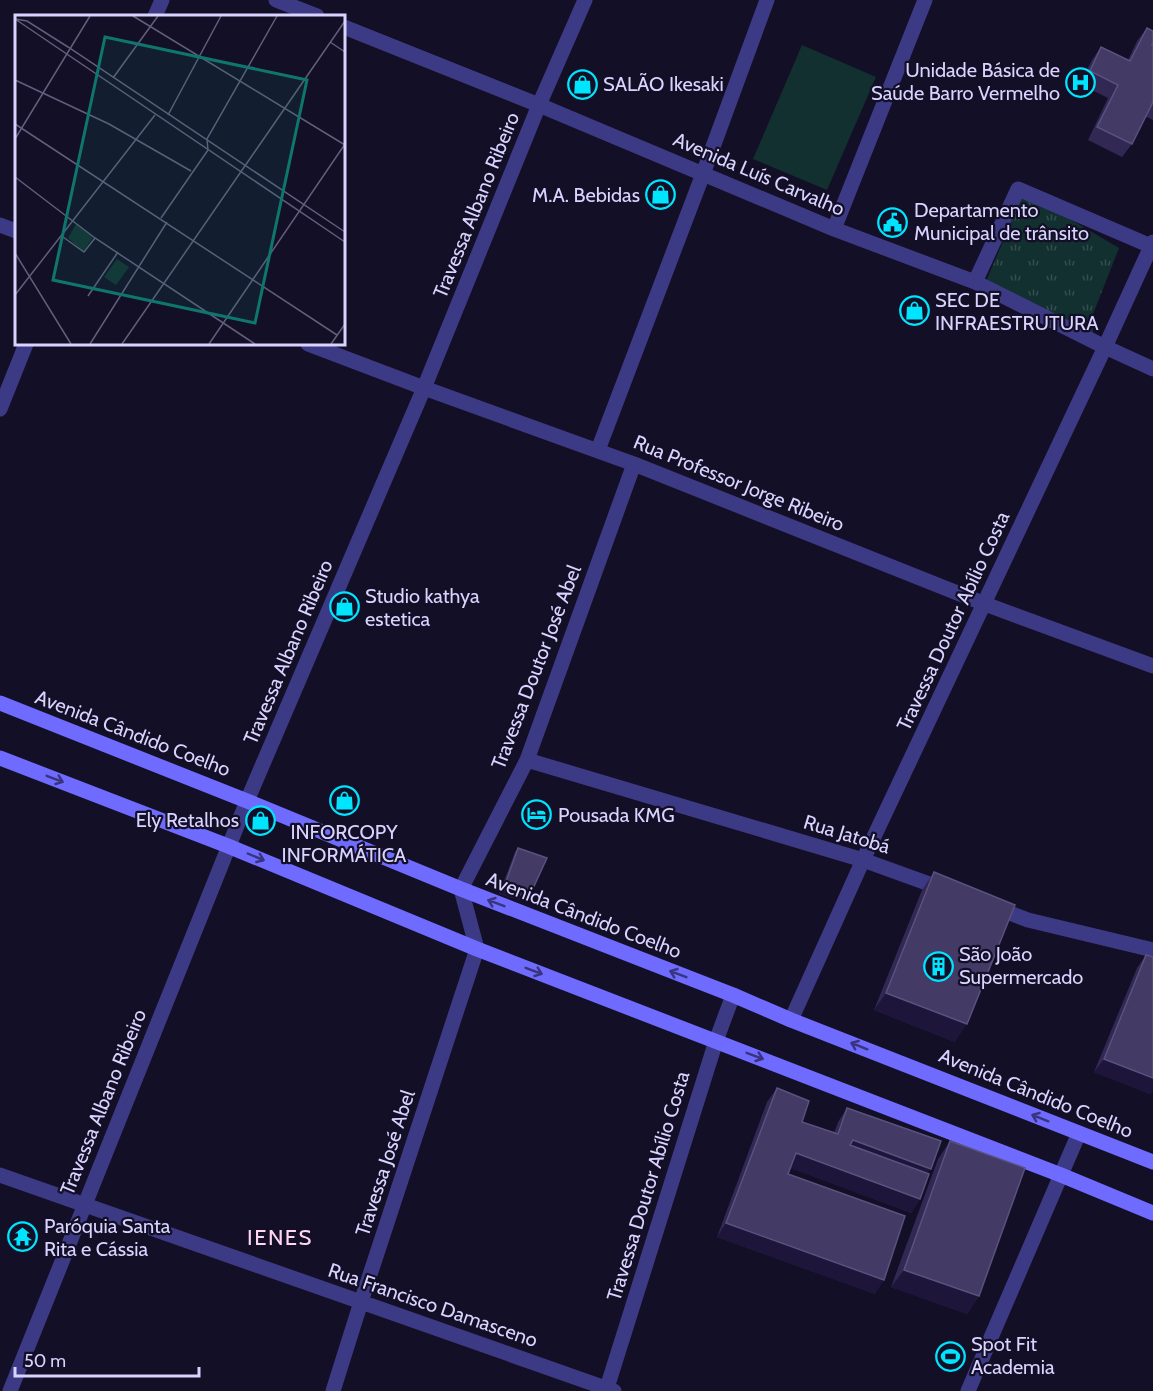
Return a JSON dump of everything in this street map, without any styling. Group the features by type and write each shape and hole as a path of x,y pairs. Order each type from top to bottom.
{"main road":[{"name":"Avenida Cândido Coelho","path":"0,703 461,889 1153,1162"},
{"path":"0,758 228,846 477,949 1061,1175 1153,1213"}],"street":[{"path":"155,15 162,0"},
{"path":"276,0 314,15"},
{"name":"Travessa Albano Ribeiro","path":"10,1391 228,846 424,388 539,105 585,0"},
{"path":"598,450 767,0"},
{"path":"834,229 926,0"},
{"name":"Avenida Luís Carvalho","path":"345,27 539,105 834,229 975,282 1153,369"},
{"path":"975,282 1018,189 1152,244"},
{"path":"0,225 15,231"},
{"name":"Travessa Doutor Abílio Costa","path":"791,1020 863,860 1152,244"},
{"path":"0,409 26,345"},
{"name":"Rua Professor Jorge Ribeiro","path":"311,345 598,450 984,604 1153,666"},
{"name":"Travessa Doutor José Abel","path":"461,889 527,760 634,464"},
{"name":"Rua Jatobá","path":"527,760 863,860 962,896"},
{"path":"461,889 477,949"},
{"path":"984,903 1028,920 1153,950"},
{"name":"Travessa José Abel","path":"333,1391 477,949"},
{"name":"Travessa Doutor Abílio Costa","path":"609,1390 716,1041 733,995"},
{"path":"968,1391 1079,1133"},
{"name":"Rua Francisco Damasceno","path":"0,1175 609,1390"}],"green space":[{"path":"802,45 876,77 827,190 753,159"},
{"path":"1024,192 1119,248 1093,314 1093,335 984,286"}],"building":[{"path":"1147,28 1153,31 1153,102 1132,144 1097,127 1118,85 1090,71 1101,47 1130,61"},
{"path":"518,848 547,858 529,897 503,890"},
{"name":"São João Supermercado","path":"934,872 1015,905 967,1024 886,993"},
{"path":"1146,955 1153,957 1153,1078 1104,1059"},
{"path":"777,1088 809,1101 802,1122 838,1134 847,1108 941,1141 931,1169 853,1140 850,1145 929,1174 920,1199 796,1153 788,1174 905,1216 884,1280 726,1223"},
{"path":"950,1141 1025,1168 979,1296 904,1270"}],"place":[{"name":"Unidade Básica de Saúde Barro Vermelho","path":"1081,82"},
{"name":"SALÃO Ikesaki","path":"582,84"},
{"name":"M.A. Bebidas","path":"661,195"},
{"name":"Departamento Municipal de trânsito","path":"893,222"},
{"name":"SEC DE INFRAESTRUTURA","path":"914,311"},
{"name":"Studio kathya estetica","path":"344,607"},
{"name":"INFORCOPY INFORMÁTICA","path":"344,801"},
{"name":"Pousada KMG","path":"537,815"},
{"name":"Ely Retalhos","path":"260,820"},
{"name":"São João Supermercado","path":"938,966"},
{"name":"Paróquia Santa Rita e Cássia","path":"23,1237"},
{"name":"Spot Fit Academia","path":"950,1356"}],"district":[{"name":"IENES","path":"280,1237"}]}
